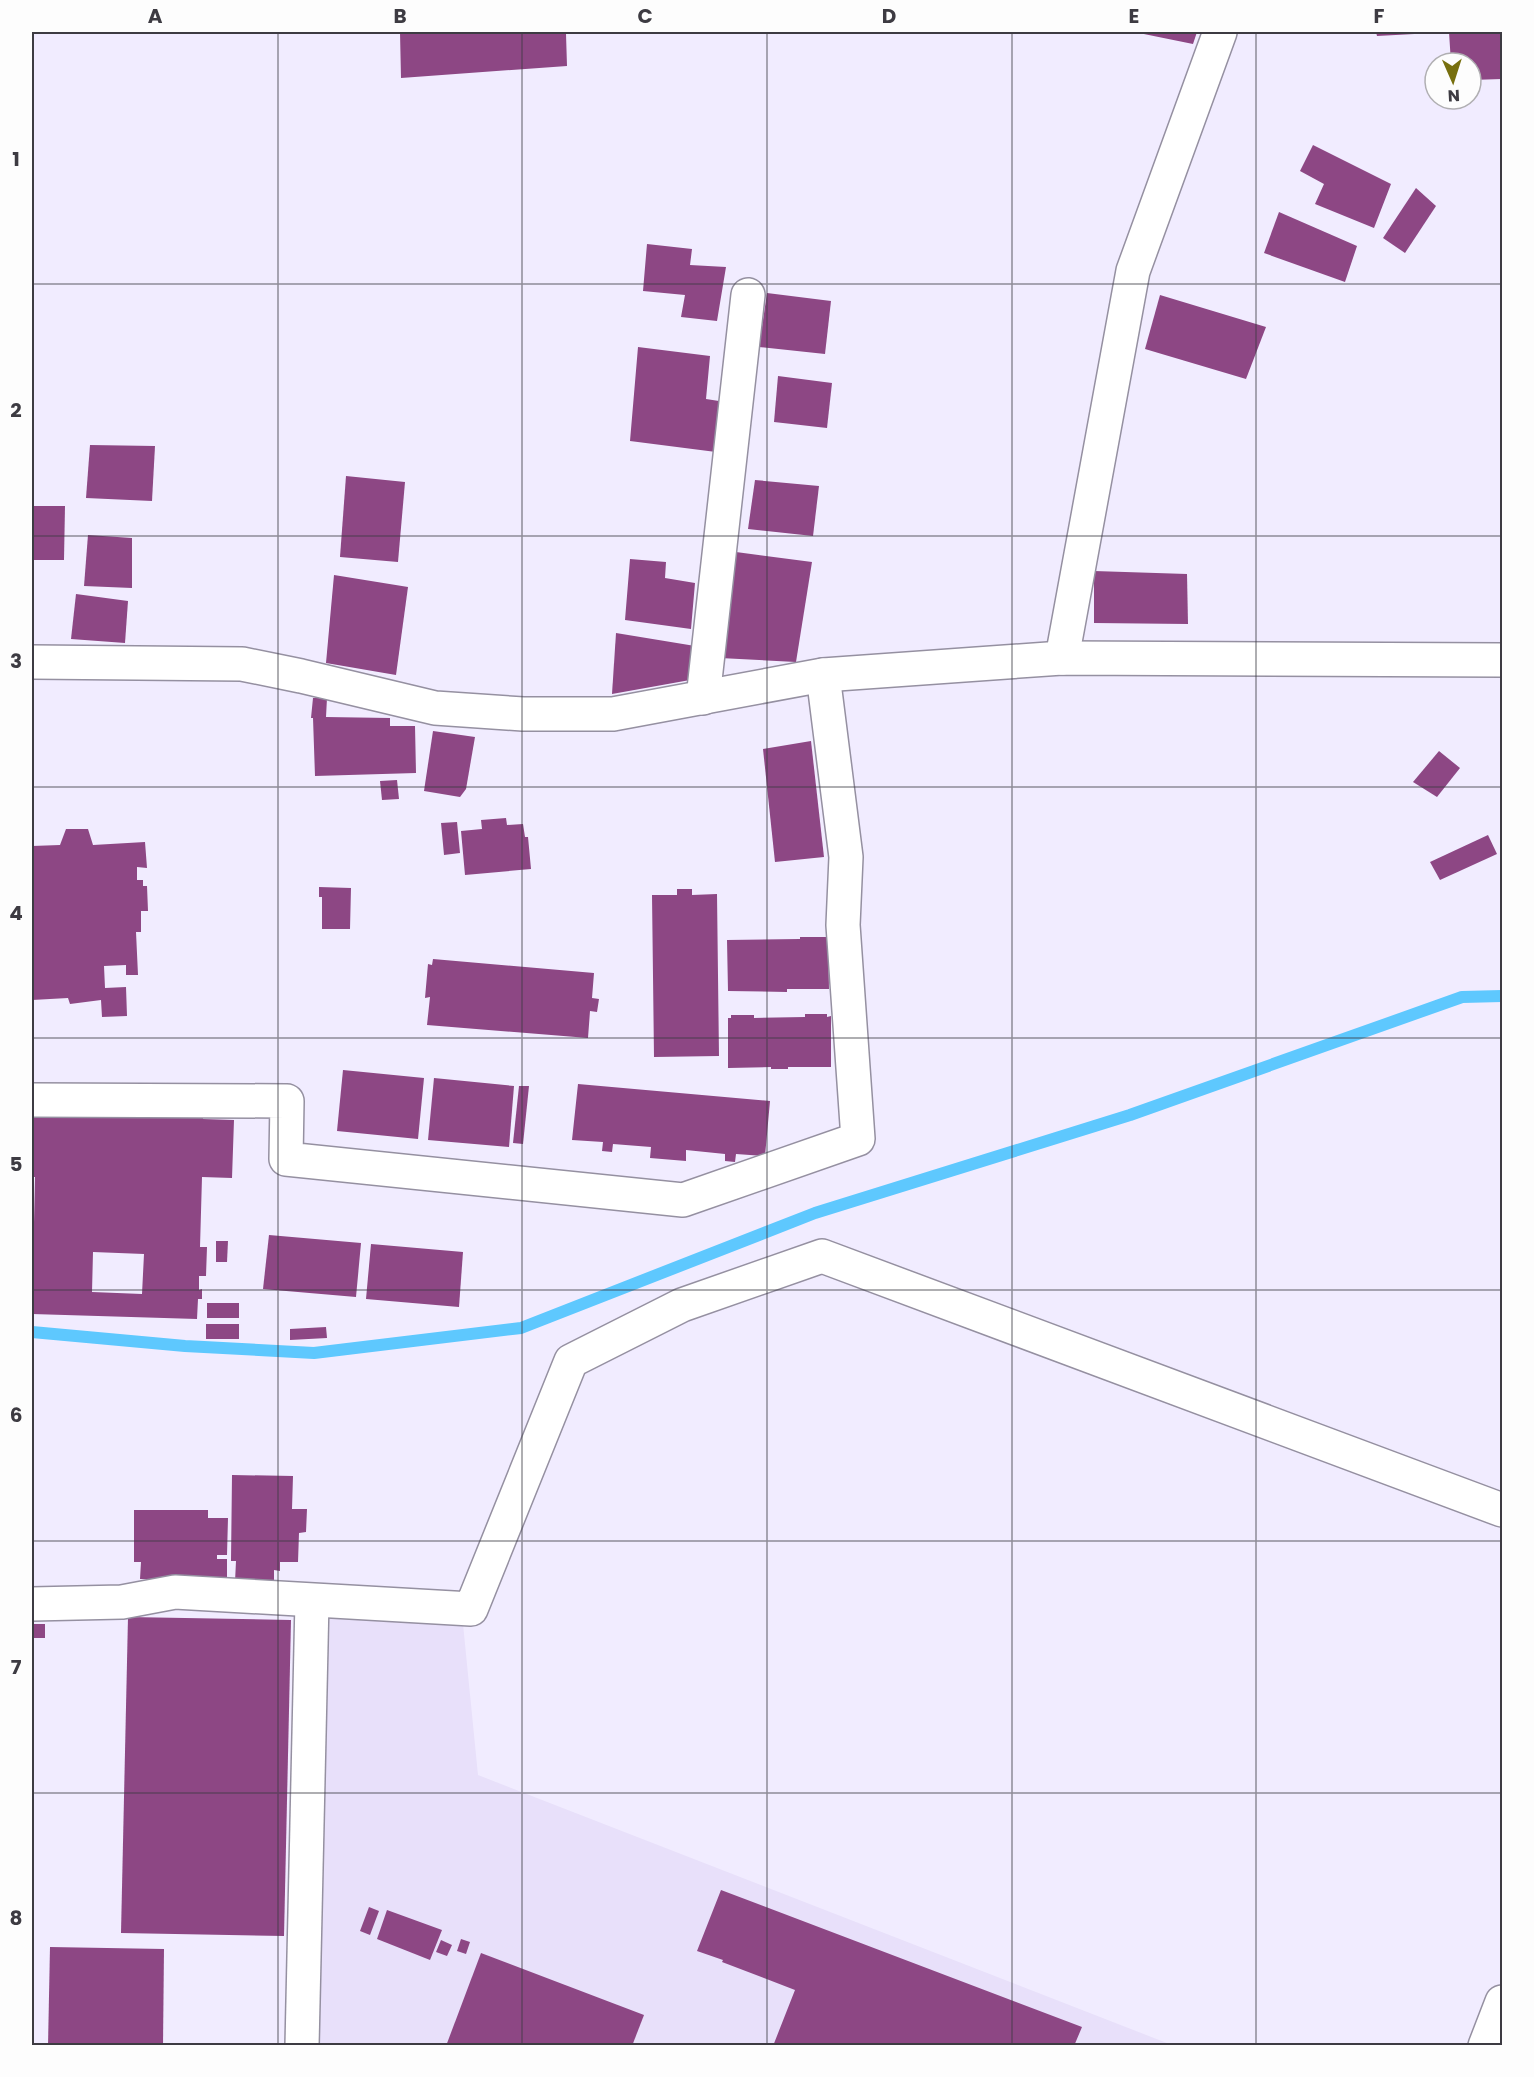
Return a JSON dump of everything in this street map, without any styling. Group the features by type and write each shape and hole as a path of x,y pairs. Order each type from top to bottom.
{"street":[{"path":"1062,658 1133,271 1220,32"},
{"path":"703,698 748,294"},
{"path":"32,662 242,664 435,708 522,714 613,714 823,675 1062,658 1503,660"},
{"path":"32,1100 287,1101 286,1159 683,1200 858,1139 843,925 846,857 823,675"},
{"path":"32,1604 122,1602 175,1592 471,1609 571,1361 682,1305 822,1256 1503,1510"},
{"path":"302,2046 312,1600"},
{"path":"1485,2046 1503,2002"}],"shaded area":[{"path":"330,1616 463,1624 478,1775 1172,2045 317,2046"}],"building":[{"path":"400,32 578,33 566,34 567,66 401,78"},
{"path":"1134,32 1197,32 1193,44"},
{"path":"1376,32 1433,32 1433,33 1377,36"},
{"path":"1449,32 1502,32 1502,79 1483,80 1483,51 1450,51"},
{"path":"1313,145 1391,184 1374,228 1315,204 1324,184 1300,171"},
{"path":"1416,188 1436,206 1405,253 1383,238"},
{"path":"1279,212 1357,246 1345,282 1264,253"},
{"path":"647,244 692,249 690,265 726,267 717,321 681,317 685,295 643,291"},
{"path":"767,293 831,301 825,354 759,347"},
{"path":"1160,295 1266,327 1246,379 1145,349"},
{"path":"638,347 710,356 706,399 719,401 716,452 630,441"},
{"path":"778,376 832,383 827,428 774,422"},
{"path":"90,445 155,446 152,501 86,498"},
{"path":"346,476 405,482 398,562 340,557"},
{"path":"755,480 819,486 813,536 748,529"},
{"path":"32,506 65,506 64,560 32,560"},
{"path":"88,535 132,538 132,588 84,586"},
{"path":"736,552 812,562 796,662 720,658"},
{"path":"630,559 666,562 665,578 695,583 691,629 625,620"},
{"path":"1094,571 1187,574 1188,624 1094,623"},
{"path":"334,575 408,587 396,675 326,663"},
{"path":"76,594 128,601 125,643 71,639"},
{"path":"616,633 695,646 690,680 612,694"},
{"path":"313,698 327,698 326,717 390,718 390,726 415,726 416,773 315,776 313,718 311,718"},
{"path":"433,731 475,737 466,789 460,797 424,791"},
{"path":"811,741 824,857 775,862 763,749"},
{"path":"1439,751 1460,768 1437,797 1413,782"},
{"path":"397,780 399,799 382,800 380,781"},
{"path":"506,818 507,825 523,824 525,837 528,837 531,869 465,875 461,831 482,829 481,820"},
{"path":"457,822 460,853 444,855 441,823"},
{"path":"66,829 88,829 93,845 145,842 147,868 137,867 137,880 143,880 143,886 147,886 148,911 141,911 141,932 136,932 138,975 126,975 126,965 104,966 105,988 126,987 127,1016 102,1017 101,1000 70,1004 68,998 32,1000 32,846 60,845"},
{"path":"1488,835 1497,854 1440,880 1430,862"},
{"path":"319,887 351,888 350,929 322,929 322,897 319,897"},
{"path":"677,889 692,889 692,895 717,894 719,1056 654,1057 652,895 677,895"},
{"path":"800,937 826,937 828,939 829,989 787,989 787,992 728,991 727,940 800,939"},
{"path":"433,959 594,973 592,998 599,999 597,1012 590,1011 588,1038 427,1025 430,997 425,998 428,964 432,965"},
{"path":"805,1014 831,1016 831,1067 728,1068 728,1018 731,1018 731,1015 754,1015 754,1018 805,1017"},
{"path":"343,1070 424,1078 418,1139 337,1131"},
{"path":"434,1078 514,1086 509,1147 428,1140"},
{"path":"578,1084 770,1101 765,1156 736,1154 735,1162 725,1161 725,1154 686,1150 686,1161 650,1158 651,1147 613,1144 612,1152 602,1151 603,1142 572,1140"},
{"path":"519,1086 529,1086 523,1144 513,1143"},
{"path":"32,1111 234,1120 232,1178 202,1177 200,1247 207,1247 206,1276 199,1276 199,1290 202,1289 202,1299 198,1299 197,1319 32,1314 35,1177 32,1177","holes":["93,1252 144,1254 142,1294 92,1292"]},
{"path":"269,1235 361,1243 356,1297 263,1289"},
{"path":"216,1241 228,1241 227,1262 216,1262"},
{"path":"371,1244 463,1252 459,1307 366,1299"},
{"path":"207,1303 239,1303 239,1318 207,1318"},
{"path":"206,1324 239,1324 239,1339 206,1339"},
{"path":"326,1327 327,1338 290,1340 290,1329"},
{"path":"232,1475 293,1476 292,1509 307,1509 306,1532 299,1533 298,1562 280,1562 280,1571 274,1570 274,1583 235,1582 236,1561 231,1561"},
{"path":"134,1510 208,1510 208,1518 228,1518 227,1555 217,1555 217,1559 227,1559 227,1581 140,1579 141,1562 134,1562"},
{"path":"128,1617 291,1620 284,1936 121,1933"},
{"path":"32,1624 45,1624 45,1638 32,1638"},
{"path":"721,1890 1082,2027 1074,2046 773,2046 795,1990 697,1951"},
{"path":"369,1907 379,1911 370,1935 360,1931"},
{"path":"387,1910 442,1930 430,1960 377,1939"},
{"path":"461,1939 470,1942 466,1954 457,1951"},
{"path":"441,1940 452,1945 447,1956 436,1952"},
{"path":"50,1947 164,1949 163,2046 48,2046"},
{"path":"481,1953 644,2015 632,2046 446,2046"}],"waterway":[{"path":"32,1332 185,1346 314,1353 521,1328 815,1213 1130,1115 1462,997 1502,996"}]}
